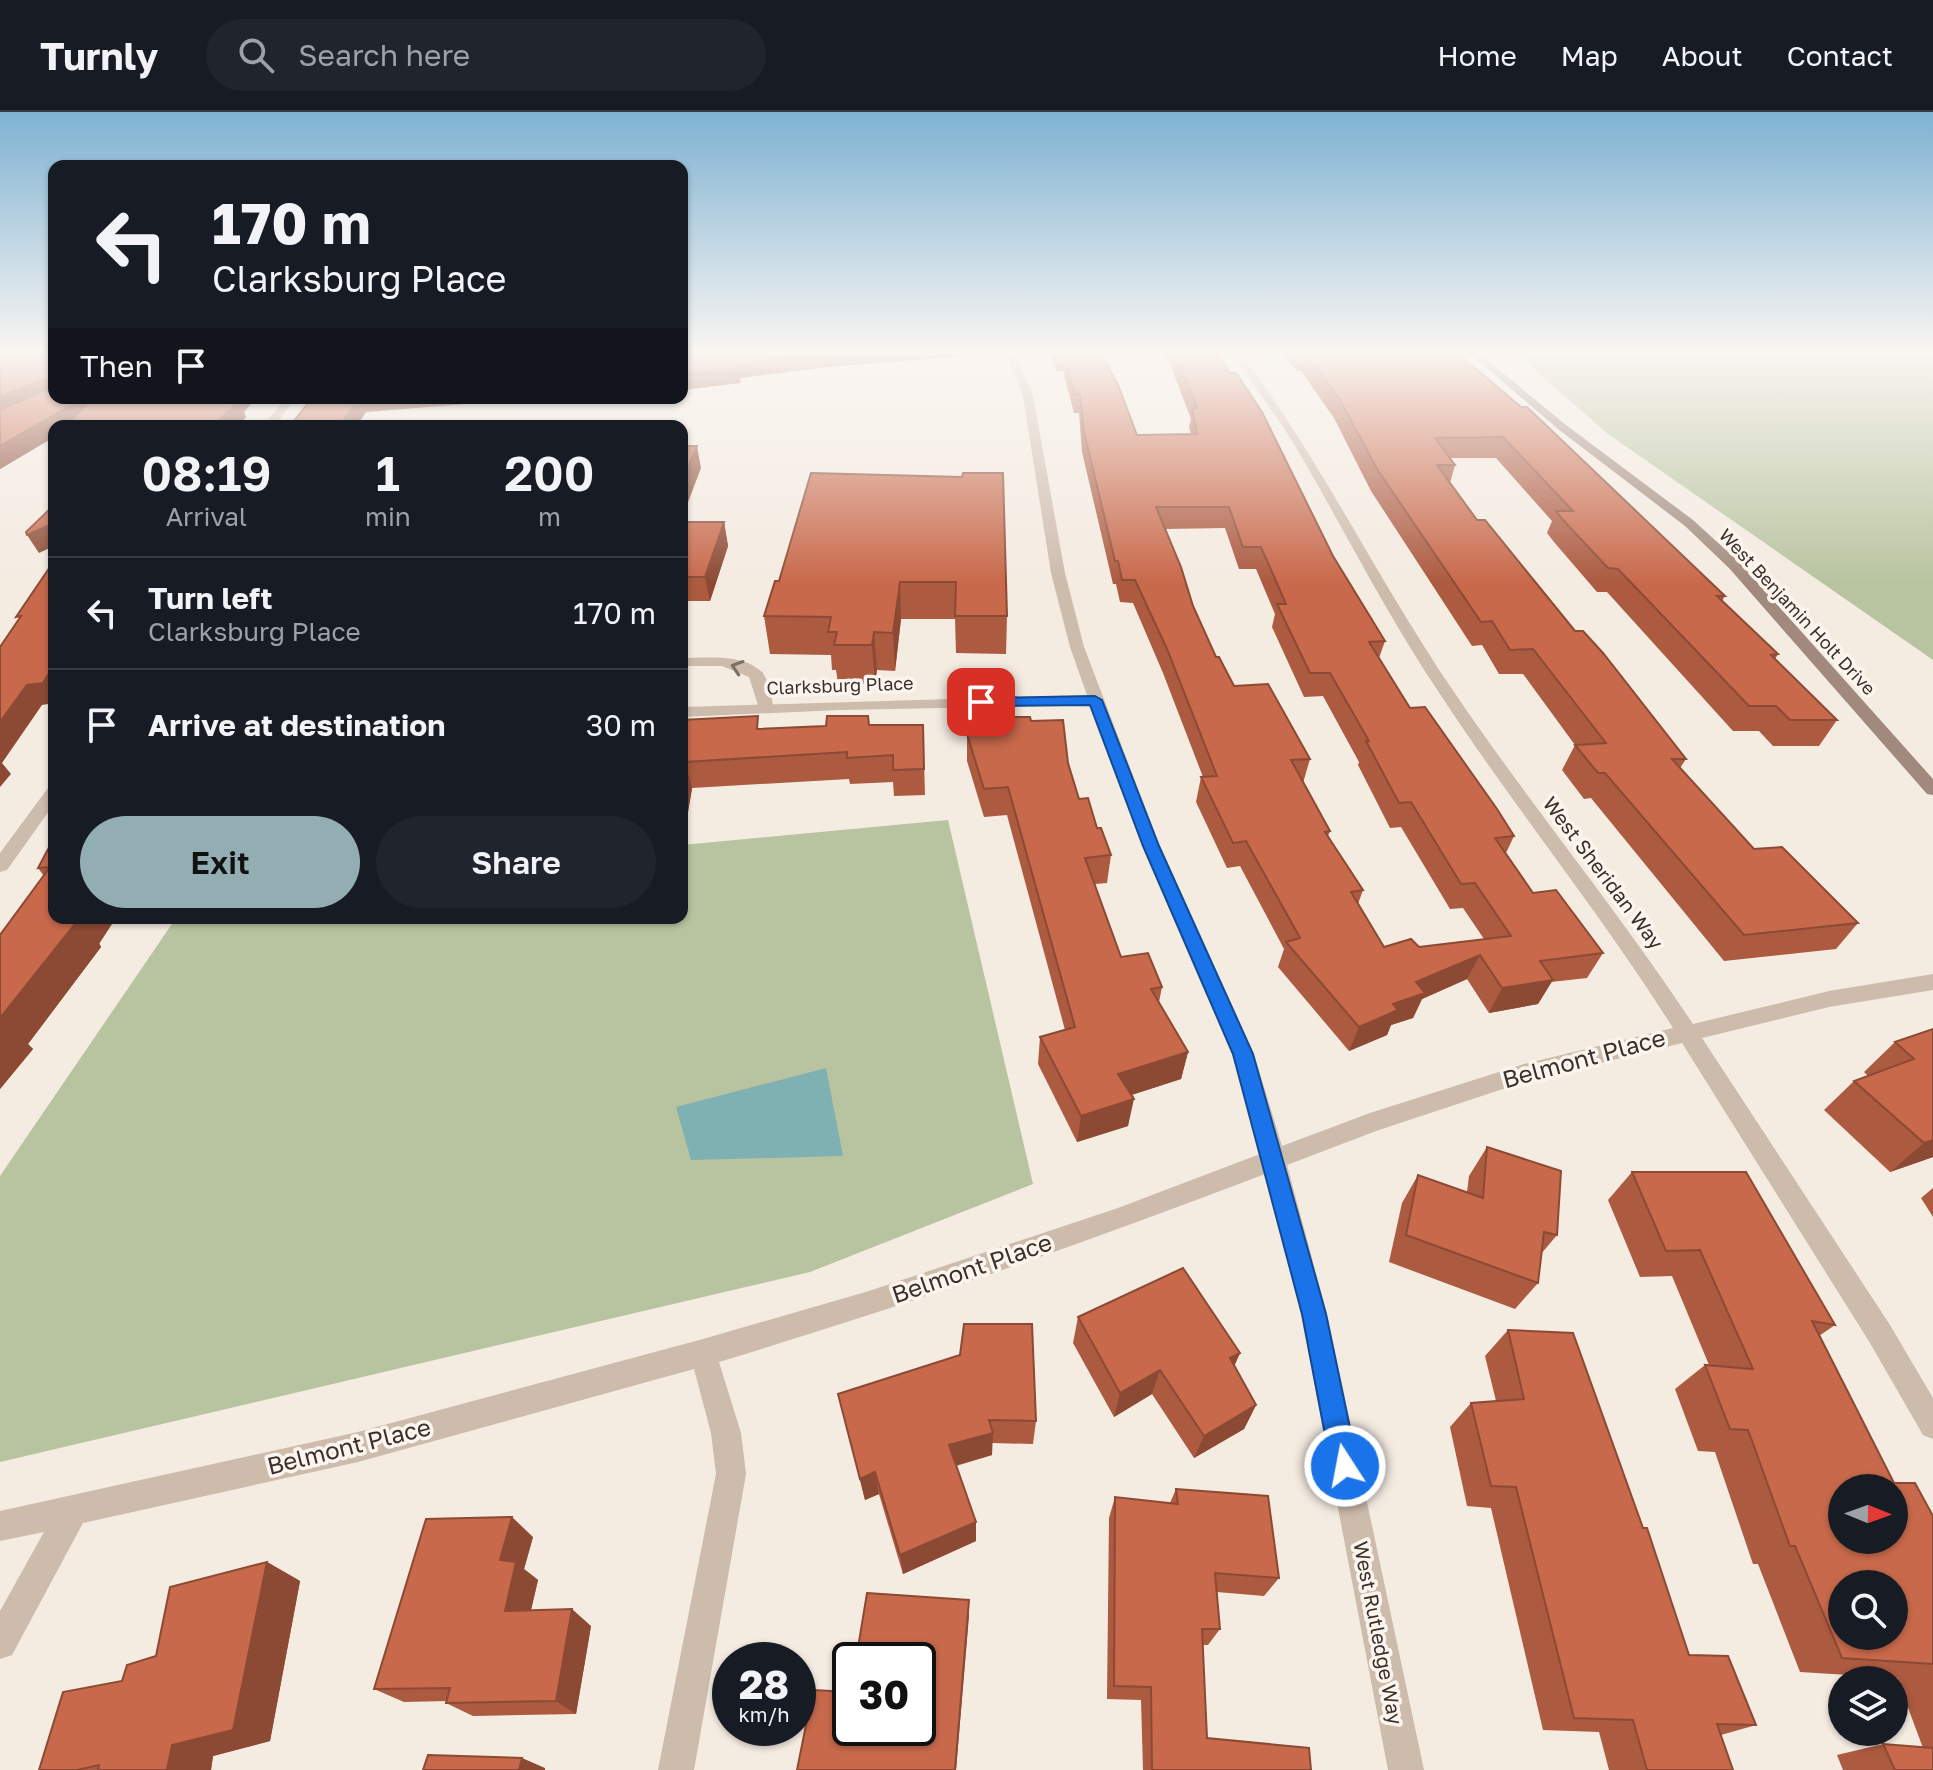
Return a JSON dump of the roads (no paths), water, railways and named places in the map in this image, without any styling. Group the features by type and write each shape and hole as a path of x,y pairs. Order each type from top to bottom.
{"main road":[{"name":"West Benjamin Holt Drive","path":"1564,428 1689,523 1734,565 1933,790"}],"street":[{"name":"West Rutledge Way","path":"1033,428 1058,573 1095,700 1151,846 1243,1054 1274,1160 1314,1314 1406,1770"},
{"name":"West Sheridan Way","path":"1290,428 1393,610 1445,691 1524,804 1634,950 1880,1334 1933,1425"},
{"path":"688,662 740,666 756,675 766,708"},
{"name":"Clarksburg Place","path":"688,712 1095,700"},
{"path":"0,866 48,800"},
{"name":"Belmont Place","path":"0,1526 358,1447 703,1353 869,1304 1118,1219 1370,1123 1524,1073 1829,999 1933,982"},
{"path":"676,1770 731,1474 726,1433 703,1353"},
{"path":"0,1643 72,1512"}],"water":[{"path":"826,1068 843,1156 691,1160 676,1107"}]}
